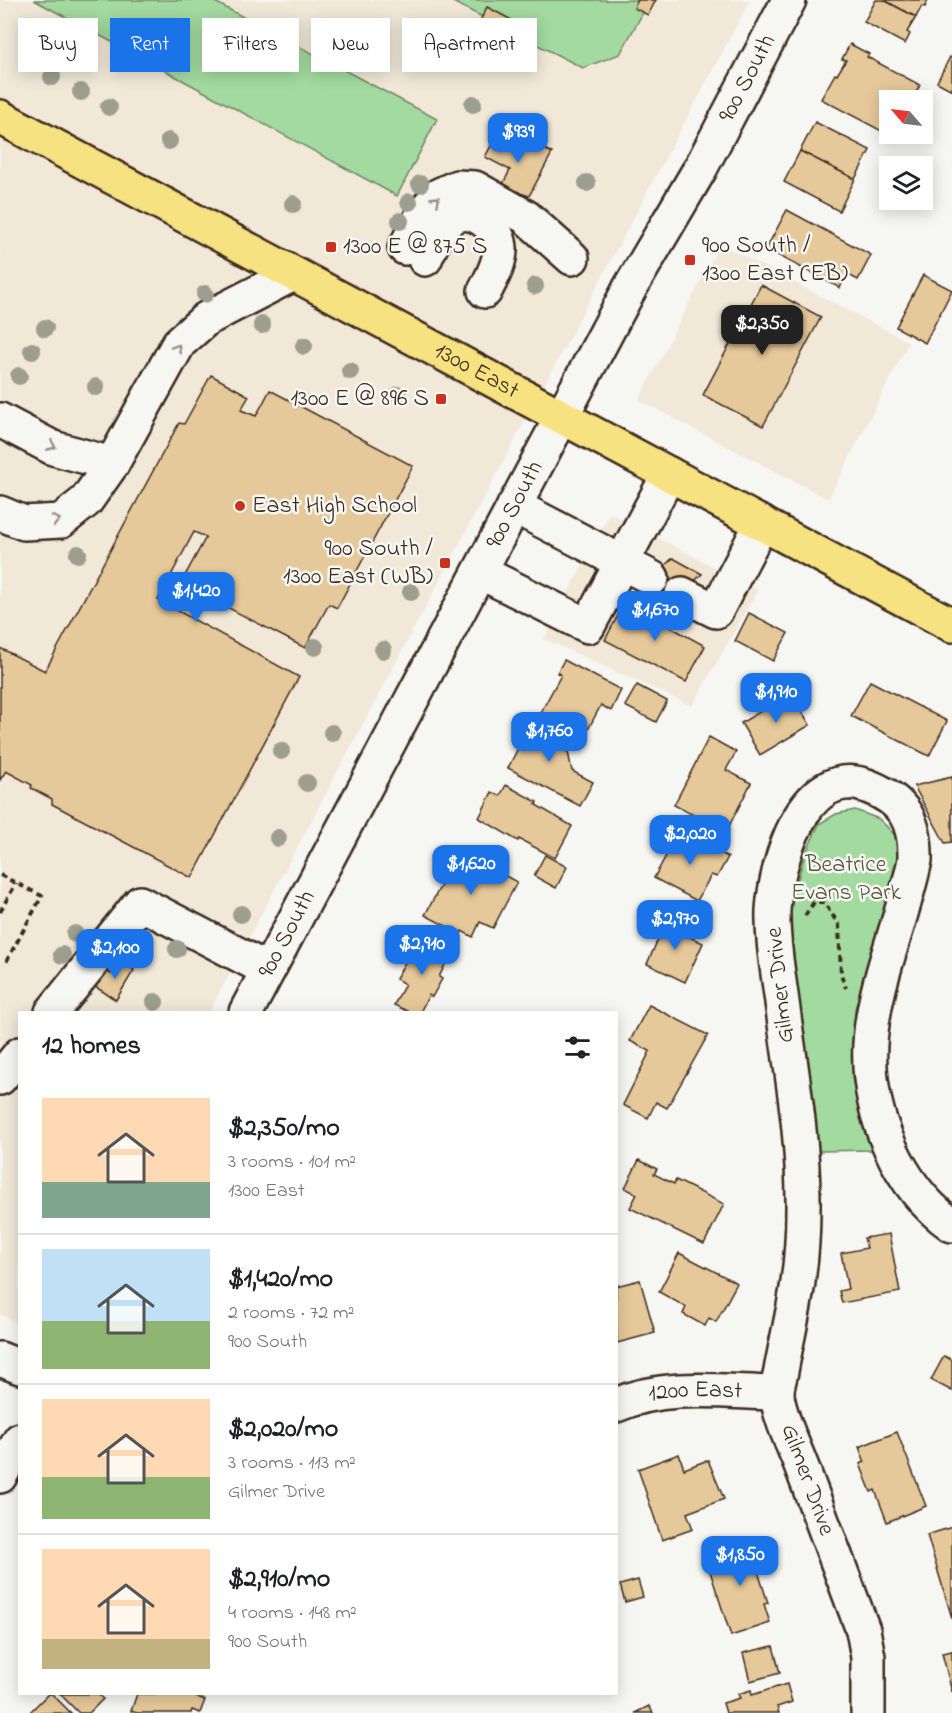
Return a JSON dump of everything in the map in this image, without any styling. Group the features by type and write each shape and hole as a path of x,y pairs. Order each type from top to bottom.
{"main road":[{"name":"1300 East","path":"0,117 952,625"}],"street":[{"name":"900 South","path":"247,1011 630,288 700,169 789,0"},
{"path":"494,296 514,280 521,246 506,230 466,214 450,218 440,231 415,253 424,212 439,195 458,187 475,188 526,218 572,258"},
{"path":"0,513 24,524 61,521 86,501 112,464 179,343 206,319 293,274"},
{"path":"0,420 53,448 112,464"},
{"path":"480,572 588,626 669,474"},
{"path":"514,506 652,578"},
{"path":"682,594 716,611 762,523"},
{"name":"Gilmer Drive","path":"868,1713 868,1657 863,1630 786,1428 777,1394 795,1303 803,1211 802,1154 777,965 773,910 777,880 789,838 797,822 816,796 830,787 844,783 860,784 890,797 903,809 912,824 916,844 915,860 873,1008 870,1070 874,1101 882,1130 893,1155 905,1176 922,1197 941,1218 952,1225"},
{"path":"53,1011 140,903 268,970"},
{"path":"0,1078 18,1056"},
{"path":"0,1359 18,1366"},
{"name":"1200 East","path":"618,1404 635,1397 685,1390 777,1394"},
{"path":"0,1476 18,1444"}],"path":[{"path":"0,875 42,896 5,964"},
{"path":"0,912 16,883"},
{"path":"803,920 814,902 824,902 839,925 841,975 847,991"}],"shaded area":[{"name":"East High School","path":"0,0 750,0 210,1011 18,1011 18,1323 0,1314"},
{"path":"720,244 909,342 828,499 639,400"},
{"path":"610,513 758,590 692,706 544,639"}],"green space":[{"path":"34,0 211,0 245,18 202,18 202,72 299,72 299,46 311,53 311,72 348,72 437,119 397,196 167,72 190,72 190,18 110,18 110,41 98,35 98,18 67,18"},
{"path":"449,0 650,0 620,54 583,68 537,45 537,18 484,18"},
{"name":"Beatrice Evans Park","path":"855,810 879,819 895,835 900,849 894,883 855,1009 852,1078 872,1150 819,1151 790,936 791,903 804,857 819,824 836,814"}],"building":[{"path":"638,0 656,0 648,15 634,8"},
{"path":"876,0 884,0 916,17 907,32 910,34 905,44 864,22"},
{"path":"884,0 928,0 916,17"},
{"path":"487,7 508,18 482,18"},
{"path":"850,44 869,54 867,57 920,85 917,90 879,90 879,130 821,99 846,60 842,59"},
{"path":"950,57 952,59 952,90 937,82"},
{"path":"815,122 870,150 855,179 800,151"},
{"path":"502,126 552,153 529,196 523,194 516,207 496,197 510,170 485,157"},
{"path":"800,151 855,179 839,211 784,182"},
{"path":"787,210 871,255 858,280 847,274 840,288 766,249"},
{"path":"923,275 952,290 925,343 896,327"},
{"path":"761,285 821,317 763,426 703,395"},
{"name":"East High School","path":"211,375 249,396 241,410 256,416 270,390 413,466 337,608 329,604 305,648 181,583 206,537 194,532 158,600 299,677 192,878 52,804 52,799 6,771 0,780 0,648 45,671 179,423 184,424"},
{"path":"673,558 702,574 654,619 625,602"},
{"path":"625,602 705,646 686,682 605,640"},
{"path":"749,613 788,633 773,661 735,641"},
{"path":"564,660 621,690 611,711 601,705 585,735 541,712 561,675 557,673"},
{"path":"870,681 947,721 929,756 851,716"},
{"path":"637,685 667,701 656,722 625,706"},
{"path":"791,693 810,725 760,755 741,723"},
{"path":"533,719 570,738 563,750 568,752 572,771 593,782 580,806 508,768"},
{"path":"709,737 736,752 726,770 751,783 726,832 674,805"},
{"path":"952,777 952,842 945,843 914,786"},
{"path":"506,785 537,802 536,805 572,826 555,858 519,839 518,841 479,818 492,792 500,796"},
{"path":"680,830 728,857 717,877 711,875 697,901 654,878"},
{"path":"469,852 495,865 492,869 517,882 493,928 480,922 473,937 462,931 461,934 425,915 452,865 460,869"},
{"path":"545,855 567,867 556,888 534,876"},
{"path":"668,917 691,928 688,936 703,943 685,982 647,964"},
{"path":"430,937 453,949 439,977 442,979 432,997 429,995 421,1011 407,1011 394,1005 405,984 396,979 409,955 419,959"},
{"path":"119,960 134,970 116,1000 94,986 104,970 111,974"},
{"path":"649,1005 708,1035 667,1108 656,1102 648,1118 623,1105 650,1051 630,1041"},
{"path":"639,1160 657,1169 654,1174 674,1184 676,1180 724,1204 704,1244 630,1208 637,1194 625,1188"},
{"path":"889,1234 900,1292 842,1303 839,1291 848,1289 841,1253 867,1248 864,1238"},
{"path":"679,1253 737,1283 716,1322 709,1318 705,1326 683,1314 686,1307 659,1292"},
{"path":"640,1280 655,1333 618,1343 618,1286"},
{"path":"944,1356 952,1360 952,1391 931,1380"},
{"path":"897,1432 926,1506 887,1522 875,1490 871,1492 860,1464 865,1462 859,1447"},
{"path":"679,1454 684,1469 708,1460 724,1499 687,1513 693,1529 662,1540 638,1469"},
{"path":"952,1527 952,1618 927,1535"},
{"path":"760,1540 766,1559 755,1562 768,1603 764,1604 770,1623 731,1636 706,1559"},
{"path":"638,1580 643,1597 625,1602 620,1585"},
{"path":"773,1646 780,1673 750,1681 743,1653"},
{"path":"952,1651 952,1692 942,1653"},
{"path":"787,1684 792,1702 777,1707 779,1713 726,1713 723,1703 740,1698 738,1694 751,1690 752,1695"},
{"path":"47,1695 53,1695 71,1713 29,1713"},
{"path":"61,1695 98,1695 103,1699 89,1713 79,1713"},
{"path":"137,1695 190,1695 205,1700 200,1713 192,1710 191,1713 131,1711"},
{"path":"649,1706 653,1713 635,1713"}],"place":[{"name":"1300 E @ 875 S","path":"331,247"},
{"name":"900 South / 1300 East (EB)","path":"690,260"},
{"name":"1300 E @ 896 S","path":"441,399"},
{"name":"East High School","path":"240,506"},
{"name":"900 South / 1300 East (WB)","path":"445,563"}]}
